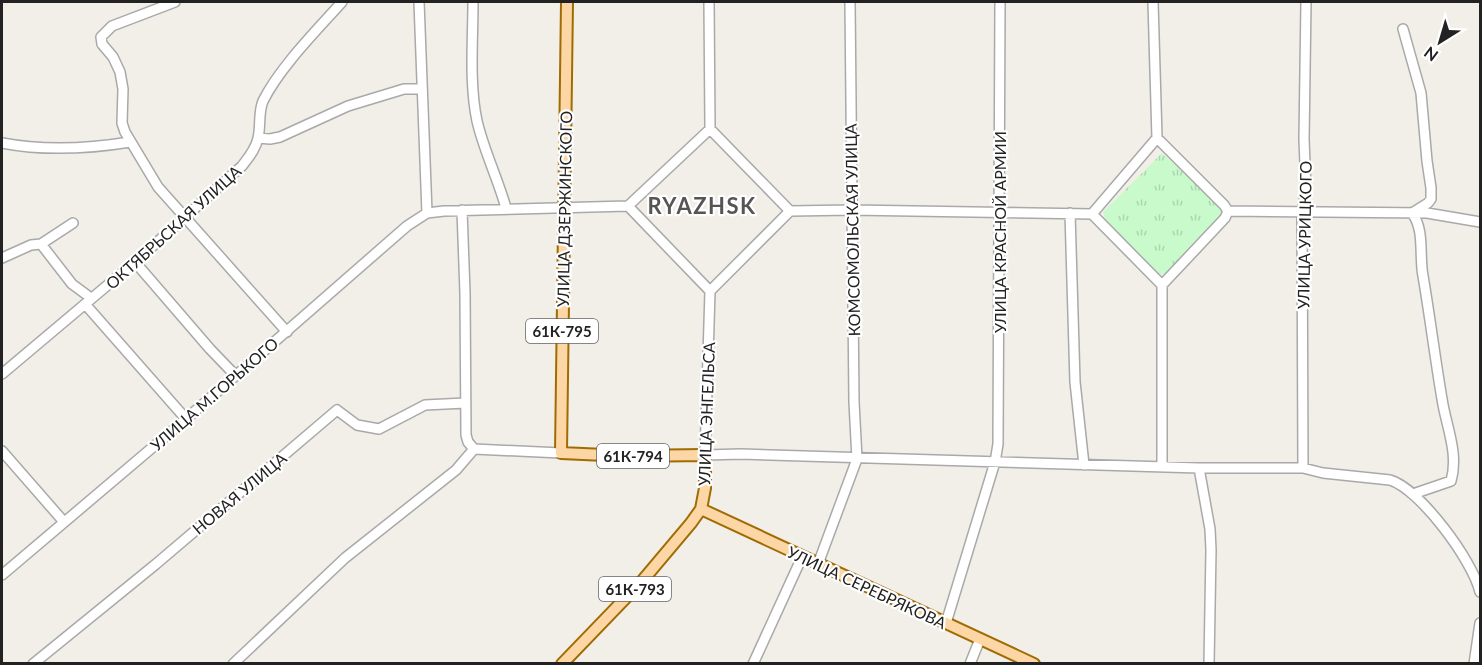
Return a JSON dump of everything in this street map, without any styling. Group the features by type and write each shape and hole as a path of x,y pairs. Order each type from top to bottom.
{"main road":[{"name":"УЛИЦА ДЗЕРЖИНСКОГО","path":"561,453 567,2"},
{"name":"61К-794","path":"561,453 627,456 705,455"},
{"name":"УЛИЦА ЭНГЕЛЬСА","path":"562,663 643,580 691,524 701,509 705,488 705,455"},
{"name":"УЛИЦА СЕРЕБРЯКОВА","path":"701,509 1034,663"}],"street":[{"path":"176,2 112,26 101,37 102,44 113,57 120,72 123,89 122,123 130,142 158,187 287,332"},
{"path":"342,2 302,46 264,101 260,111 258,138 270,139 288,134 324,115 404,89 421,89"},
{"path":"419,2 427,213 506,208 564,209 628,206 710,129"},
{"path":"473,2 474,98 477,119 506,208"},
{"path":"709,2 710,129 790,211"},
{"name":"КОМСОМОЛЬСКАЯ УЛИЦА","path":"850,2 854,402 857,459"},
{"name":"УЛИЦА КРАСНОЙ АРМИИ","path":"946,623 995,462 998,444 999,2"},
{"path":"1092,214 1157,138 1153,2"},
{"name":"УЛИЦА УРИЦКОГО","path":"1303,468 1302,213 1306,190 1304,139 1306,2"},
{"path":"1403,29 1421,93 1431,188 1431,199 1428,203 1412,213"},
{"name":"ОКТЯБРЬСКАЯ УЛИЦА","path":"2,374 135,262 242,166 258,138"},
{"path":"1157,138 1228,211 1427,213 1480,222"},
{"path":"2,143 56,149 130,142"},
{"path":"628,206 710,291 790,211 852,210 1092,214 1162,285"},
{"path":"462,210 465,403 468,442 474,449 561,453"},
{"path":"1162,467 1162,285 1225,218 1228,211"},
{"name":"УЛИЦА М.ГОРЬКОГО","path":"2,575 236,376 407,226 427,213"},
{"path":"1070,213 1075,382 1084,465"},
{"path":"1412,213 1417,221 1422,271 1439,382 1452,441 1451,481 1413,494"},
{"path":"2,258 31,245 41,244 74,223"},
{"path":"41,244 186,419"},
{"path":"135,262 210,350 236,376"},
{"name":"УЛИЦА ЭНГЕЛЬСА","path":"705,455 710,291"},
{"name":"НОВАЯ УЛИЦА","path":"40,661 337,410 357,425 379,429 425,405 465,403"},
{"path":"233,663 345,558 456,470 474,449"},
{"path":"2,451 64,522"},
{"path":"705,455 741,454 1199,468 1303,468 1323,473 1390,480 1399,483 1422,501 1464,557 1474,574 1480,592"},
{"path":"818,564 857,459"},
{"path":"1199,468 1210,529 1209,663"},
{"path":"753,663 802,557"},
{"path":"1474,663 1480,623"},
{"path":"970,663 980,639"}],"green space":[{"path":"1162,153 1221,207 1221,217 1168,273 1158,275 1105,219 1103,212"}],"district":[{"name":"RYAZHSK","path":"702,205"}]}
